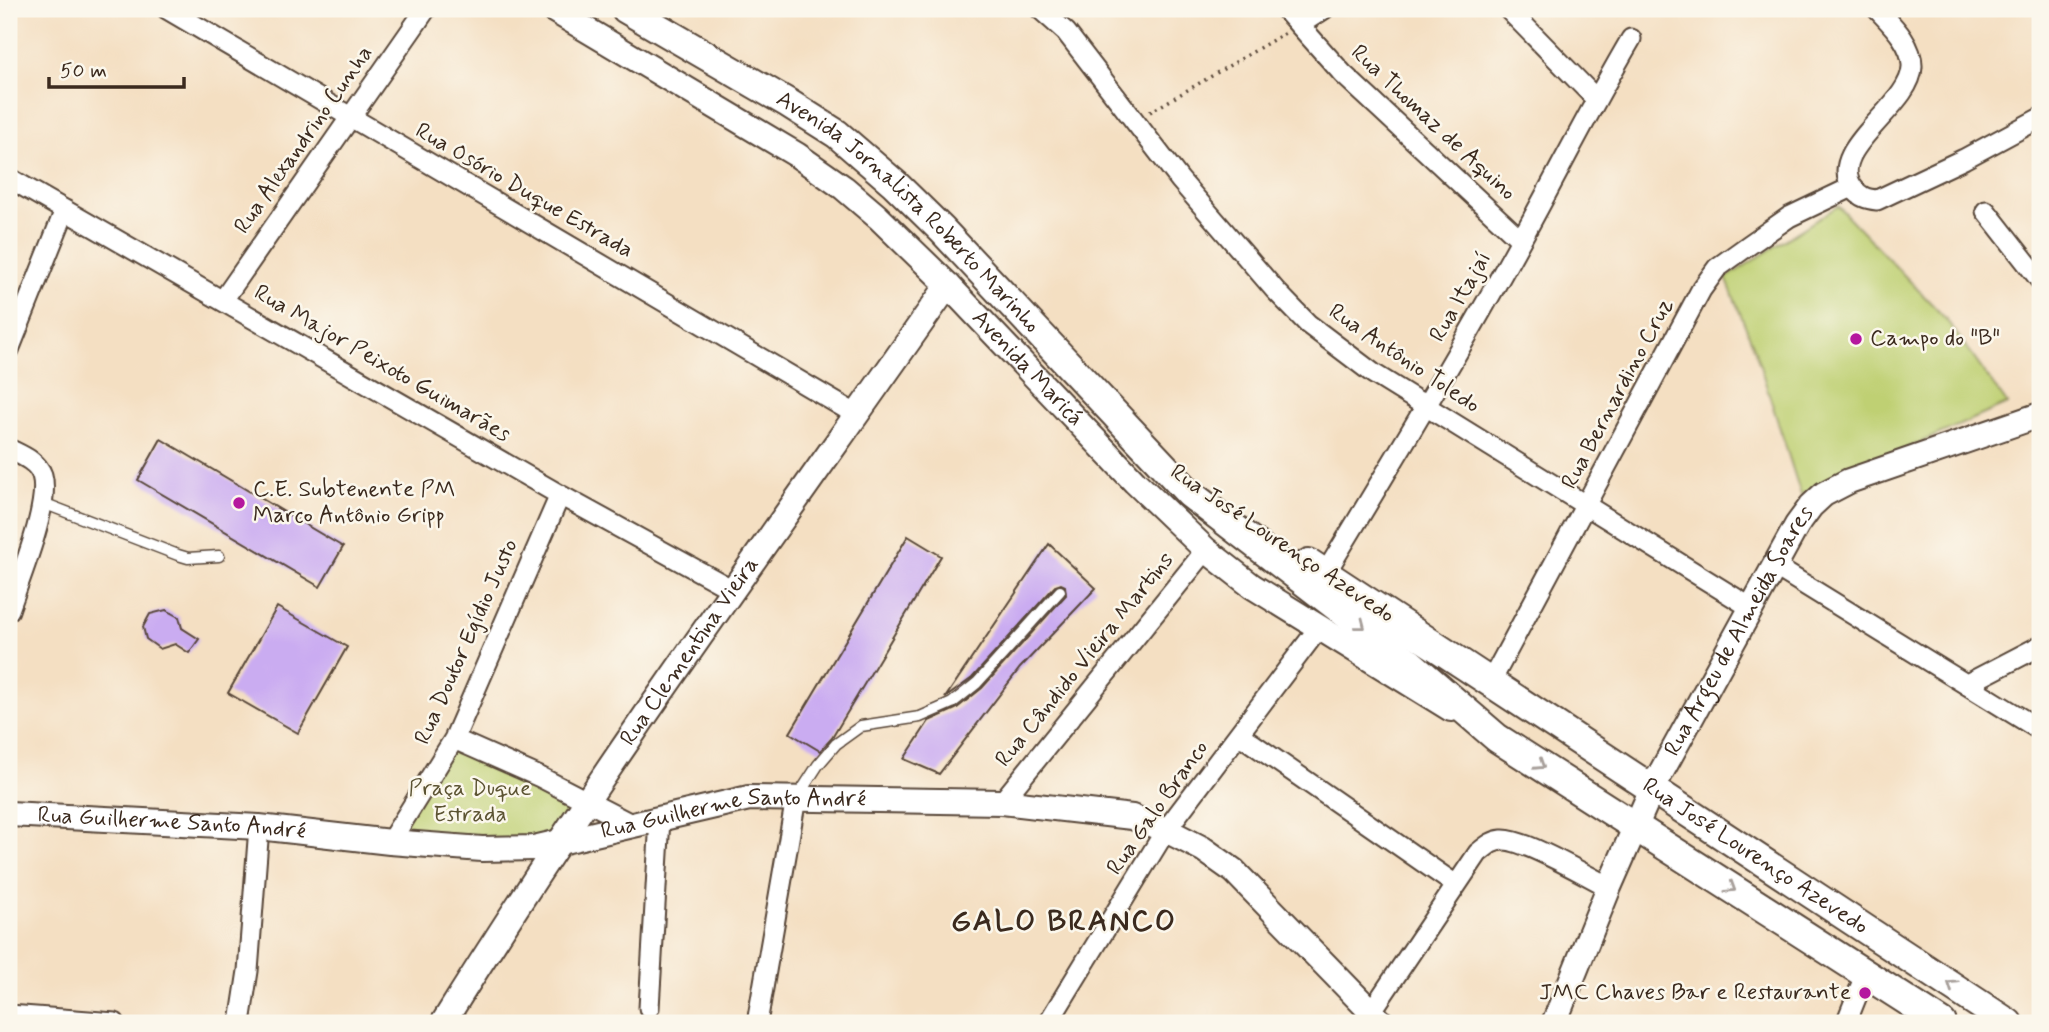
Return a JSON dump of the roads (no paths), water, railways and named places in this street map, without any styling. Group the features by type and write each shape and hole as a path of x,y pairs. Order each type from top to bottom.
{"main road":[{"name":"Avenida Jornalista Roberto Marinho","path":"626,9 788,103 846,142 895,184 942,230 1156,459"},
{"name":"Rua José Lourenço Azevedo","path":"1156,459 1325,574 2008,1023"},
{"name":"Rua José Lourenço Azevedo","path":"1156,459 1190,494 1409,663 1497,738 1942,1023"}],"street":[{"name":"Rua Osório Duque Estrada","path":"167,9 857,415"},
{"name":"Rua Alexandrino Cunha","path":"223,300 426,9"},
{"name":"Avenida Maricá","path":"552,9 797,155 844,188 948,285 1135,482 1206,550 1252,586 1318,629 1497,738"},
{"name":"Rua Antônio Toledo","path":"1040,9 1066,32 1181,180 1275,290 1308,324 1374,374 1753,609"},
{"name":"Rua Thomaz de Aquino","path":"1285,9 1343,74 1521,240"},
{"path":"1299,25 1324,9"},
{"path":"1508,9 1596,99"},
{"path":"1877,9 1892,24 1908,48 1913,64 1911,77 1896,101 1852,152 1846,170 1852,187 1863,197 1877,200 1964,159 2040,118"},
{"name":"Rua Itajaí","path":"1325,574 1521,240 1630,39"},
{"name":"Rua Major Peixoto Guimarães","path":"9,178 560,495 733,590"},
{"name":"Rua Bernardino Cruz","path":"1490,683 1701,290 1717,268 1789,218 1852,187"},
{"path":"9,350 65,210"},
{"path":"1986,211 2040,279"},
{"name":"Rua Clementina Vieira","path":"443,1023 587,800 948,285"},
{"name":"Rua Argeu de Almeida Soares","path":"1554,1023 1652,789 1797,525 1811,506 1824,494 1872,472 2040,415"},
{"path":"9,449 25,456 42,475 43,503 9,610"},
{"name":"Rua Doutor Egídio Justo","path":"390,842 454,738 560,495"},
{"name":"Rua Cândido Vieira Martins","path":"1002,802 1206,550"},
{"path":"1776,567 2040,730"},
{"name":"Rua Galo Branco","path":"1048,1023 1166,830 1318,629"},
{"path":"1967,684 2040,646"},
{"path":"1240,735 1457,885"},
{"path":"454,738 587,800 631,824"},
{"name":"Rua Guilherme Santo André","path":"9,814 259,827 482,849 534,848 558,844 631,824 750,798 1002,802 1132,817 1166,830 1203,849 1234,871 1376,1018"},
{"path":"757,1023 796,798"},
{"path":"649,1008 660,819"},
{"path":"240,1023 248,971 259,827"},
{"path":"1376,1018 1478,853 1493,841 1505,839 1525,845 1609,887"},
{"path":"1846,1023 1866,974"},
{"path":"9,1015 51,1021 115,1023"}],"lane":[{"path":"43,503 178,555 188,558 219,556"},
{"path":"796,798 836,744 861,726 920,717 952,703 977,683 1060,591"}],"place":[{"name":"Campo do \"B\"","path":"1856,339"},
{"name":"C.E. Subtenente PM Marco Antônio Gripp","path":"239,503"},
{"name":"JMC Chaves Bar e Restaurante","path":"1865,993"}],"district":[{"name":"GALO BRANCO","path":"1064,921"}],"park label":[{"name":"Praça Duque Estrada","path":"470,802"}]}
